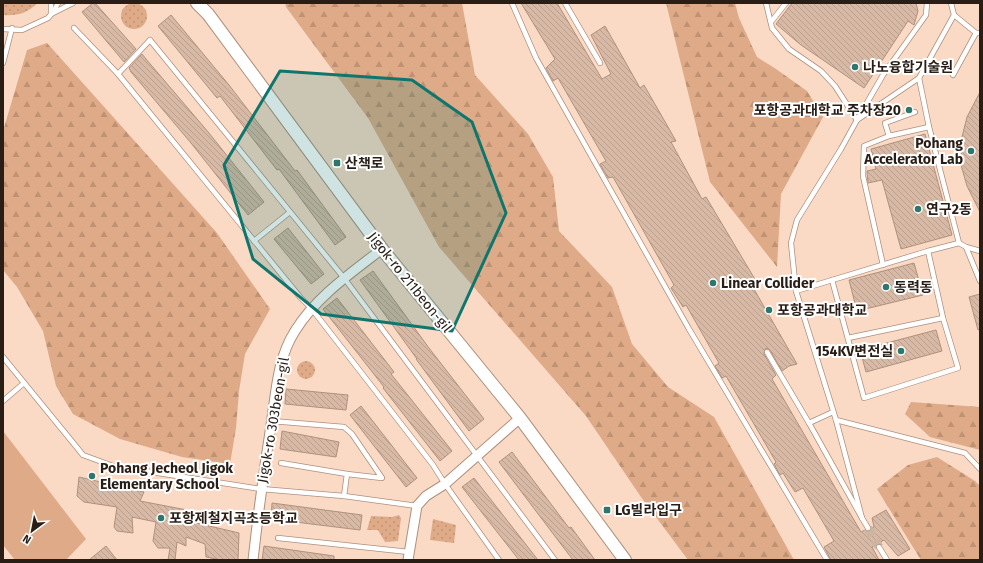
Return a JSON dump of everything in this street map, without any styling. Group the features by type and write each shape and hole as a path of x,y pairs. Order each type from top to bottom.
{"main road":[{"name":"Jigok-ro 211beon-gil","path":"197,3 208,14 382,249 520,418 625,560"}],"street":[{"name":"Jigok-ro 303beon-gil","path":"253,560 261,489 277,384 284,352 294,331 311,308 344,278 382,249"},
{"path":"409,556 417,506 426,496 444,484 477,457 520,418"}],"lane":[{"path":"50,3 52,14"},
{"path":"52,14 58,3"},
{"path":"3,29 12,28 22,30 48,18 52,14 73,3"},
{"path":"512,3 536,58 681,315 827,560"},
{"path":"565,3 600,63"},
{"path":"766,3 772,28 789,49 821,71 835,86 858,120"},
{"path":"771,22 786,3"},
{"path":"862,518 836,420 796,291 791,243 797,220 858,120 883,75 926,15 927,3"},
{"path":"951,3 954,15 978,33 953,75"},
{"path":"858,120 920,78 954,15"},
{"path":"3,62 12,28"},
{"path":"74,28 118,74 300,297 311,308 433,465 444,484 499,560"},
{"path":"118,74 150,40 344,278 555,560"},
{"path":"920,78 929,127 959,243"},
{"path":"889,136 885,122 915,112"},
{"path":"883,265 863,176 864,146 889,136 929,127"},
{"path":"254,241 290,212"},
{"path":"796,291 959,243 966,247 980,251"},
{"path":"966,247 980,281"},
{"path":"832,280 864,398 958,368 943,318 928,251"},
{"path":"848,338 943,318"},
{"path":"767,352 868,528"},
{"path":"3,357 83,455 113,466 261,489 344,496 417,506"},
{"path":"3,401 24,383"},
{"path":"809,423 833,412"},
{"path":"836,420 965,452 980,469"},
{"path":"272,421 344,427 352,434 382,478 280,463"},
{"path":"344,496 347,474"},
{"path":"278,538 409,556"},
{"path":"879,547 887,560"}],"highlighted area":[{"path":"280,71 412,80 472,122 506,213 452,331 321,314 253,259 224,165"}],"green space":[{"path":"3,3 38,3 22,13 3,15"},
{"path":"134,3 143,7 147,16 143,25 134,29 125,25 121,16 125,7"},
{"path":"285,3 462,3 475,75 528,134 553,177 559,231 612,287 632,344 668,387 714,417 794,560 688,560 641,497 586,416 439,247 368,118 286,7"},
{"path":"666,3 735,3 739,18 757,57 807,91 823,117 781,194 777,267 710,182"},
{"path":"47,43 217,233 270,309 245,354 230,464 182,457 120,439 73,414 56,386 43,331 17,287 3,270 3,131 27,50"},
{"path":"302,361 310,361 315,366 313,377 310,379 302,379 297,374 297,366"},
{"path":"911,402 980,407 980,450 930,437 905,414"},
{"path":"3,431 86,539 66,560 15,560 3,545"},
{"path":"937,457 975,481 980,486 980,560 921,560 877,489 908,465"},
{"path":"399,515 401,518 398,541 385,542 378,530 367,530 371,516 392,517"},
{"path":"433,519 456,525 454,543 430,540"}],"building":[{"path":"95,3 136,49 124,62 82,12"},
{"name":"Linear Collider","path":"521,3 557,3 602,79 611,74 591,35 605,26 640,88 644,85 676,141 671,142 702,199 706,197 756,281 751,284 797,364 789,366 782,371 770,350 767,348 765,349 764,354 776,375 772,379 861,532 865,530 870,531 874,527 872,518 886,510 910,549 898,556 884,540 872,547 879,560 831,560 824,547 834,541 803,488 795,492 783,473 780,475 774,464 776,462 726,376 722,378 715,366 719,363 686,305 683,307 671,288 674,285 613,177 608,178 600,164 606,161 558,78 553,81 546,68 555,59"},
{"name":"나노융합기술원","path":"792,3 916,3 918,11 914,25 908,21 864,88 801,45 776,24"},
{"path":"171,15 229,85 295,171 297,170 346,237 335,245 279,169 277,170 220,96 217,98 158,26"},
{"path":"142,54 209,133 264,202 248,215 191,143 131,72 129,68"},
{"name":"Pohang Accelerator Lab","path":"980,92 980,212 967,186 961,165 962,137 967,117"},
{"name":"연구2동","path":"925,134 952,235 901,249 882,180 868,183 867,171 876,169 871,149"},
{"path":"288,228 324,274 311,284 274,239"},
{"name":"동력동","path":"914,263 923,295 857,311 849,280"},
{"path":"373,271 429,348 484,419 469,431 360,280"},
{"path":"980,294 980,329 978,330 969,297"},
{"path":"337,298 394,372 391,374 452,451 440,461 323,309"},
{"name":"154KV변전실","path":"936,330 942,351 866,372 860,350"},
{"path":"286,389 348,395 346,410 285,404"},
{"path":"361,406 417,478 406,487 350,415"},
{"path":"282,431 339,442 336,457 280,449"},
{"path":"512,452 595,560 573,560 499,462"},
{"name":"포항제철지곡초등학교","path":"79,477 144,492 140,501 187,510 184,520 239,533 238,560 221,560 206,557 205,544 186,537 186,546 177,542 175,560 168,560 170,548 158,548 153,541 156,522 132,517 133,533 117,531 114,527 117,507 84,502 77,496"},
{"path":"474,478 538,560 519,560 462,487"},
{"path":"272,503 362,515 360,530 271,519"},
{"path":"106,546 117,560 89,560"},
{"path":"264,546 334,556 334,560 262,560"}],"tunnel":[{"path":"868,528 879,547"}],"place":[{"name":"나노융합기술원","path":"855,67"},
{"name":"포항공과대학교 주차장20","path":"909,110"},
{"name":"Pohang Accelerator Lab","path":"971,151"},
{"name":"산책로","path":"337,163"},
{"name":"연구2동","path":"918,209"},
{"name":"Linear Collider","path":"713,283"},
{"name":"동력동","path":"886,287"},
{"name":"포항공과대학교","path":"769,310"},
{"name":"154KV변전실","path":"901,351"},
{"name":"Pohang Jecheol Jigok Elementary School","path":"92,476"},
{"name":"LG빌라입구","path":"607,510"},
{"name":"포항제철지곡초등학교","path":"161,518"}]}
